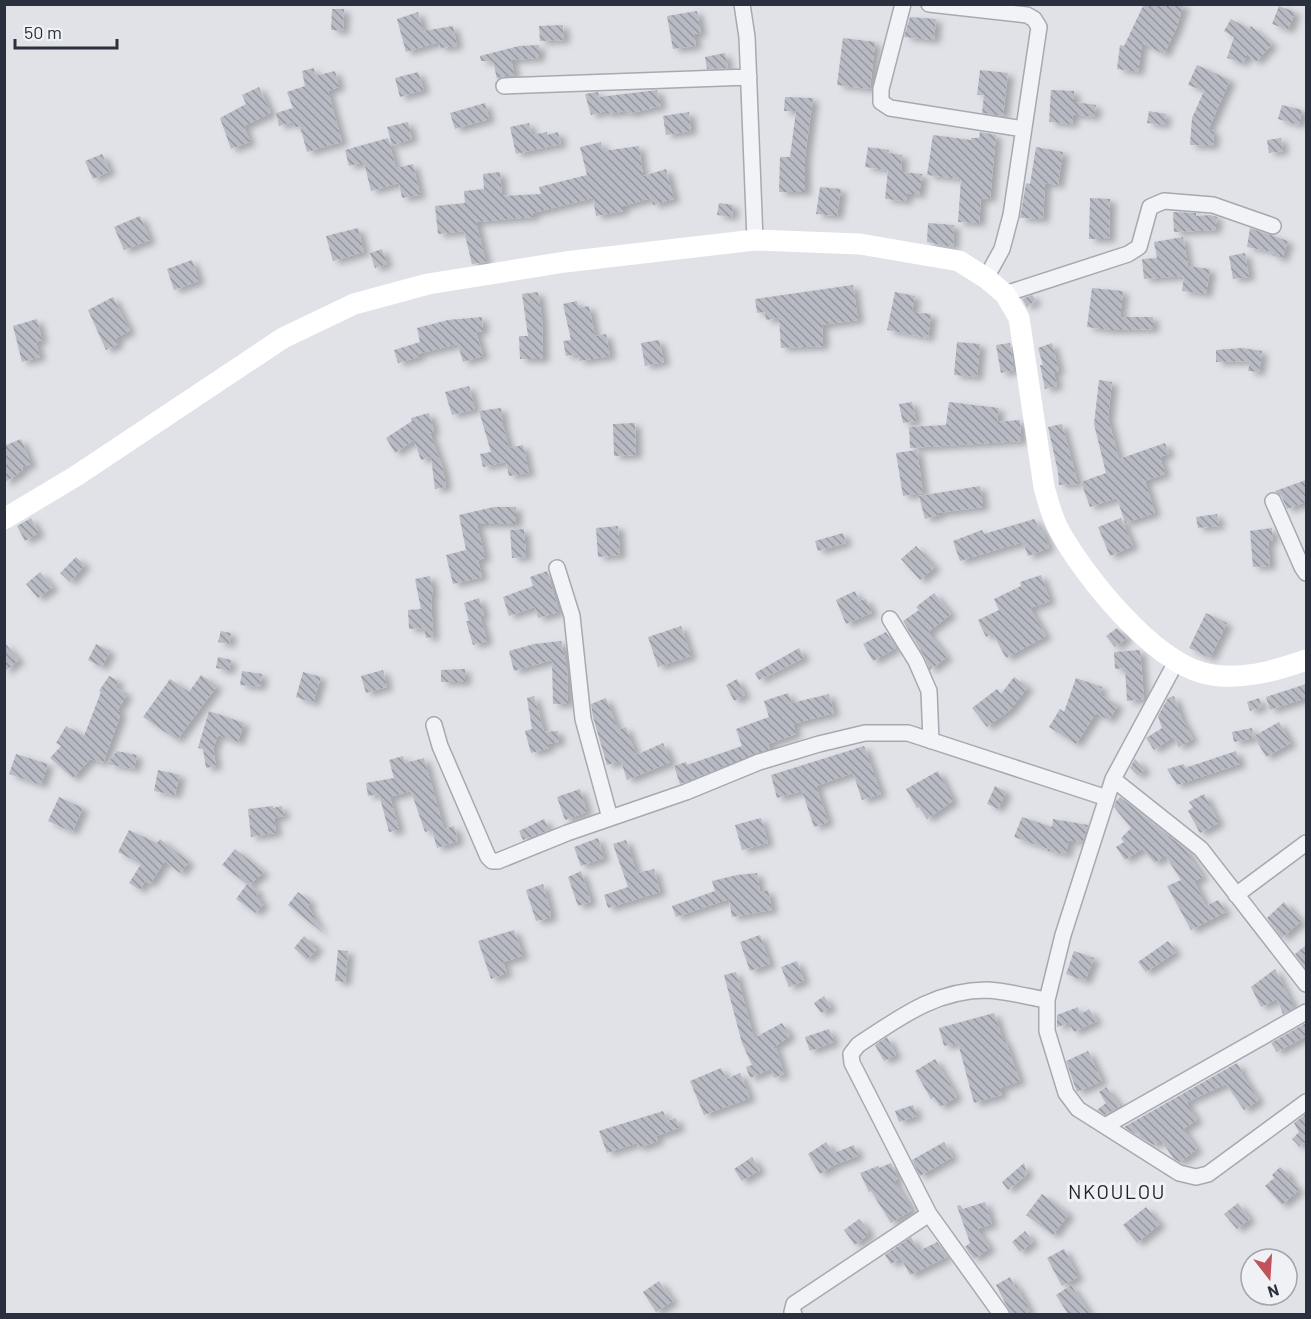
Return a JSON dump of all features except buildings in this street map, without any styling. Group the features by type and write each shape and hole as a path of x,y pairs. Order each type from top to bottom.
{"street":[{"path":"742,4 747,37 755,240"},
{"path":"903,4 881,89 881,102 890,108 1023,129"},
{"path":"929,4 1027,15 1034,19 1039,27 1011,215 1002,249 986,278"},
{"path":"504,86 749,77"},
{"path":"1005,294 1128,254 1138,247 1150,207 1164,201 1213,205 1273,226"},
{"path":"4,519 76,477 283,338 354,304 428,284 565,262 755,240 861,244 959,261 986,278 1005,294 1019,318 1044,487 1050,511 1059,531 1094,580 1146,640 1176,662 1203,673 1230,676 1261,674 1306,660"},
{"path":"1273,501 1306,573"},
{"path":"557,568 572,616 583,719 610,818"},
{"path":"890,619 916,661 929,691 931,741"},
{"path":"1176,662 1113,779 1063,935 1047,1000 1047,1030 1066,1093 1078,1109 1179,1173 1197,1177 1208,1174 1306,1102"},
{"path":"434,725 440,746 488,858 492,861 498,861 686,792 759,762 819,744 865,734 908,733 1107,798"},
{"path":"1113,779 1201,849 1306,984"},
{"path":"1236,895 1306,843"},
{"path":"1001,1314 929,1214 852,1063 851,1054 858,1045 918,1006 960,993 988,990 1047,1000"},
{"path":"1105,1126 1306,1012"},
{"path":"794,1314 792,1312 794,1304 929,1214"}],"district":[{"name":"NKOULOU","path":"1117,1191"}]}
